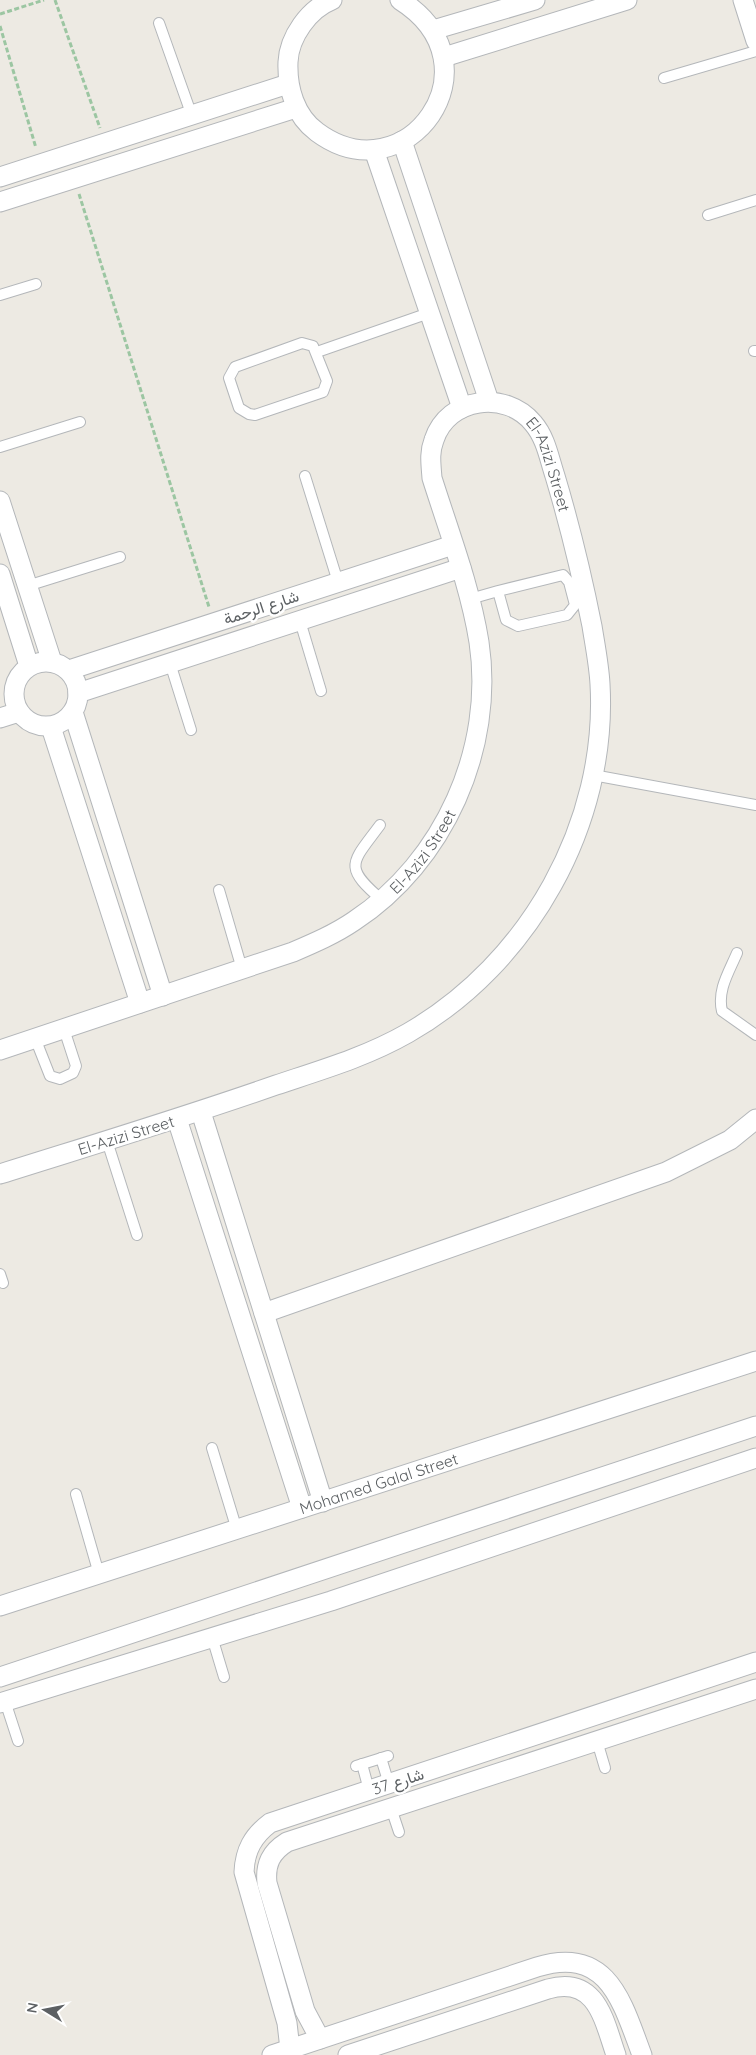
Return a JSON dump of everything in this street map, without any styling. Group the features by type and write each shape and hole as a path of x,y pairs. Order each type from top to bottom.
{"street":[{"path":"328,1 308,17 295,37 288,60 288,84 296,108 310,127 329,141 350,149 374,150 402,141 419,130 432,115 438,103 444,77 444,57 434,30 418,11 400,0"},
{"path":"434,30 535,0"},
{"path":"444,57 627,0"},
{"path":"743,0 756,41"},
{"path":"0,177 288,84"},
{"path":"0,202 296,108"},
{"path":"402,141 489,401"},
{"path":"374,150 462,408"},
{"name":"El-Azizi Street","path":"0,1050 294,952 325,938 355,921 382,900 407,876 433,841 462,788 473,755 479,721 482,686 479,643 470,599 432,478 430,457 434,437 446,420 462,408 489,401 506,404 521,412 533,423 543,438 567,519 585,591 600,683 600,729 593,775 581,820 541,904 514,942 483,976 455,1000 409,1032 368,1054 201,1112 0,1174"},
{"path":"0,501 52,662"},
{"name":"شارع الرحمة","path":"69,670 454,545"},
{"name":"شارع الرحمة","path":"78,693 460,568"},
{"path":"0,574 3,595 29,666"},
{"path":"40,662 52,662 69,670 77,685 78,693 73,712 67,719 51,726 33,724 19,712 7,695 21,673 29,666 40,662"},
{"path":"0,718 19,712"},
{"path":"73,712 163,996"},
{"path":"51,726 140,1003"},
{"path":"201,1112 324,1502"},
{"path":"177,1119 302,1508"},
{"path":"264,1313 666,1172 730,1140 756,1119"},
{"name":"Mohamed Galal Street","path":"0,1606 756,1361"},
{"path":"0,1677 756,1426"},
{"path":"2,1702 330,1601 756,1458"},
{"path":"321,1572 330,1601"},
{"name":"شارع 37","path":"281,2052 286,2017 244,1872 248,1849 261,1830 270,1823 756,1662"},
{"name":"شارع 37","path":"320,2039 307,2017 267,1883 268,1863 272,1854 288,1842 756,1689"},
{"path":"558,1728 566,1750"},
{"path":"281,2052 536,1967 553,1962 570,1961 586,1965 601,1974 613,1986 621,2000 642,2055"},
{"path":"348,2055 548,1989 567,1986 585,1993 599,2007 616,2055"}],"lane":[{"path":"159,23 192,116"},
{"path":"664,78 756,51"},
{"path":"708,215 756,200"},
{"path":"0,295 36,284"},
{"path":"317,352 429,313"},
{"path":"302,344 314,346 317,352 328,381 322,392 255,414 244,412 239,408 229,378 235,367 302,344"},
{"path":"0,447 80,422"},
{"path":"305,476 338,582"},
{"path":"28,586 120,557"},
{"path":"470,599 498,591 563,575 569,582 575,605 567,615 514,625 506,620 498,591"},
{"path":"300,621 321,691"},
{"path":"170,663 191,730"},
{"path":"593,775 756,806"},
{"path":"380,825 356,858 355,867 363,883 382,900"},
{"path":"219,890 242,969"},
{"path":"737,953 721,990 722,1011 756,1035"},
{"path":"35,1038 50,1076 60,1079 73,1073 76,1066 64,1029"},
{"path":"107,1141 137,1235"},
{"path":"212,1448 237,1530"},
{"path":"76,1494 99,1574"},
{"path":"212,1637 224,1678"},
{"path":"2,1702 18,1741"},
{"path":"597,1741 605,1768"},
{"path":"369,1790 359,1765 385,1757 389,1784"},
{"path":"391,1808 398,1832"}],"path":[{"path":"0,14 44,0"},
{"path":"55,0 106,143"},
{"path":"0,26 41,164"},
{"path":"74,179 214,623"}]}
